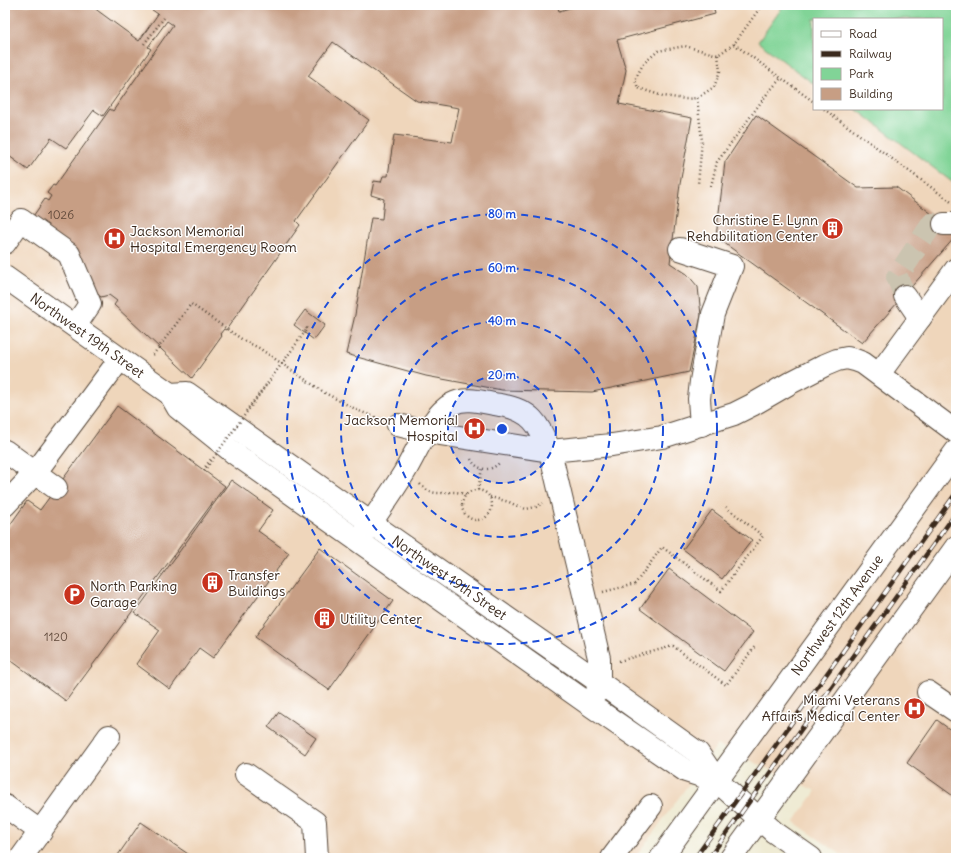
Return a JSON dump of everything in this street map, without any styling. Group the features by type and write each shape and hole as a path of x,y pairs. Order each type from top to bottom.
{"street":[{"path":"5,243 21,220 70,254 90,304 75,326"},
{"path":"680,249 732,266 713,314 710,329 699,399 701,425"},
{"path":"879,374 956,269"},
{"name":"Northwest 19th Street","path":"5,277 170,394 178,408 222,444 365,532 599,682 698,753 717,781 774,832 809,858"},
{"path":"905,296 920,318"},
{"path":"398,425 427,432 550,452 636,442 701,425 740,411 825,365 847,358 863,364 879,374 956,432"},
{"path":"5,505 35,473 120,359"},
{"path":"365,532 404,472 427,432 446,408 461,400 469,400 513,407 531,419 538,425 550,452 599,658 599,682 593,707"},
{"path":"5,451 56,488"},
{"name":"Northwest 12th Avenue","path":"661,858 956,451"},
{"name":"Northwest 19th Street","path":"365,532 593,707 686,771 717,781"},
{"path":"731,858 956,547"},
{"path":"928,692 956,711"},
{"path":"21,858 109,736"},
{"path":"246,774 315,822 317,858"},
{"path":"5,806 41,832"},
{"path":"612,858 651,806"}],"path":[{"path":"718,55 720,71 714,87 697,98 686,99 662,96 638,88 635,80 643,64 658,51 685,46 718,55 734,44 762,5"},
{"path":"144,44 164,18"},
{"path":"734,44 813,101"},
{"path":"711,186 717,162 767,94 782,78"},
{"path":"697,98 702,141 698,184"},
{"path":"825,110 956,205"},
{"path":"153,355 191,304 243,340 259,348 325,393 373,417 398,425"},
{"path":"204,471 307,328"},
{"path":"239,421 266,385"},
{"path":"470,454 471,461 482,469 492,468 501,461"},
{"path":"478,490 482,469"},
{"path":"418,482 432,493 447,493 454,491 466,496"},
{"path":"478,490 486,493 492,506 485,518 476,520 468,517 464,513 462,504 469,492 478,490"},
{"path":"489,497 510,502 526,509 536,507 545,502"},
{"path":"603,592 635,584 662,547 721,591 763,536 726,507"},
{"path":"616,662 673,646 726,685 756,645"}],"shaded area":[{"name":"Jackson Memorial Hospital","path":"5,5 956,5 956,858 846,858 794,822 816,791 717,745 635,858 5,858"}],"green space":[{"path":"784,5 956,5 956,185 857,110 943,110 943,18 813,18 813,83 758,42"}],"building":[{"path":"5,5 90,5 139,41 158,14 145,5 463,5 467,8 481,5 505,7 505,5 557,5 559,11 581,5 713,5 715,14 617,40 626,70 619,104 692,118 680,184 670,263 687,274 698,287 701,315 689,372 592,392 502,390 426,376 346,354 355,315 371,218 382,219 384,199 371,195 374,181 381,182 383,176 388,176 394,135 452,142 459,108 417,101 333,42 308,76 369,120 296,221 300,225 226,330 224,329 220,334 222,336 192,378 114,305 117,301 109,295 101,297 85,286 29,222 45,199 48,201 51,196 47,193 53,185 55,186 110,109 113,111 173,25 167,21 148,47 151,49 103,116 94,110 66,148 51,138 28,170 5,153"},
{"name":"Christine E. Lynn Rehabilitation Center","path":"756,115 858,188 896,187 956,232 956,236 862,343 716,237 725,162"},
{"path":"305,310 325,325 314,340 294,325"},
{"name":"North Parking Garage","path":"117,406 225,486 66,701 5,656 5,532 27,501 40,510"},
{"name":"Transfer Buildings","path":"231,480 273,510 258,531 289,553 213,658 199,648 170,689 136,664 160,630 135,613"},
{"path":"712,510 752,540 722,579 683,549"},
{"name":"Utility Center","path":"320,548 393,601 329,690 255,637"},
{"path":"669,569 753,632 724,671 640,609"},
{"path":"279,712 316,738 305,754 268,727"},
{"path":"937,720 956,734 956,798 907,763"},
{"path":"141,822 194,858 116,858"}],"tunnel":[{"path":"905,296 897,277 932,224 944,224"}],"railway":[{"path":"695,858 956,493"},
{"path":"709,858 956,513"}],"place":[{"name":"Christine E. Lynn Rehabilitation Center","path":"833,228"},
{"name":"Jackson Memorial Hospital Emergency Room","path":"114,239"},
{"name":"Jackson Memorial Hospital","path":"474,428"},
{"name":"Transfer Buildings","path":"212,583"},
{"name":"North Parking Garage","path":"75,594"},
{"name":"Utility Center","path":"324,619"},
{"name":"Miami Veterans Affairs Medical Center","path":"915,708"}]}
